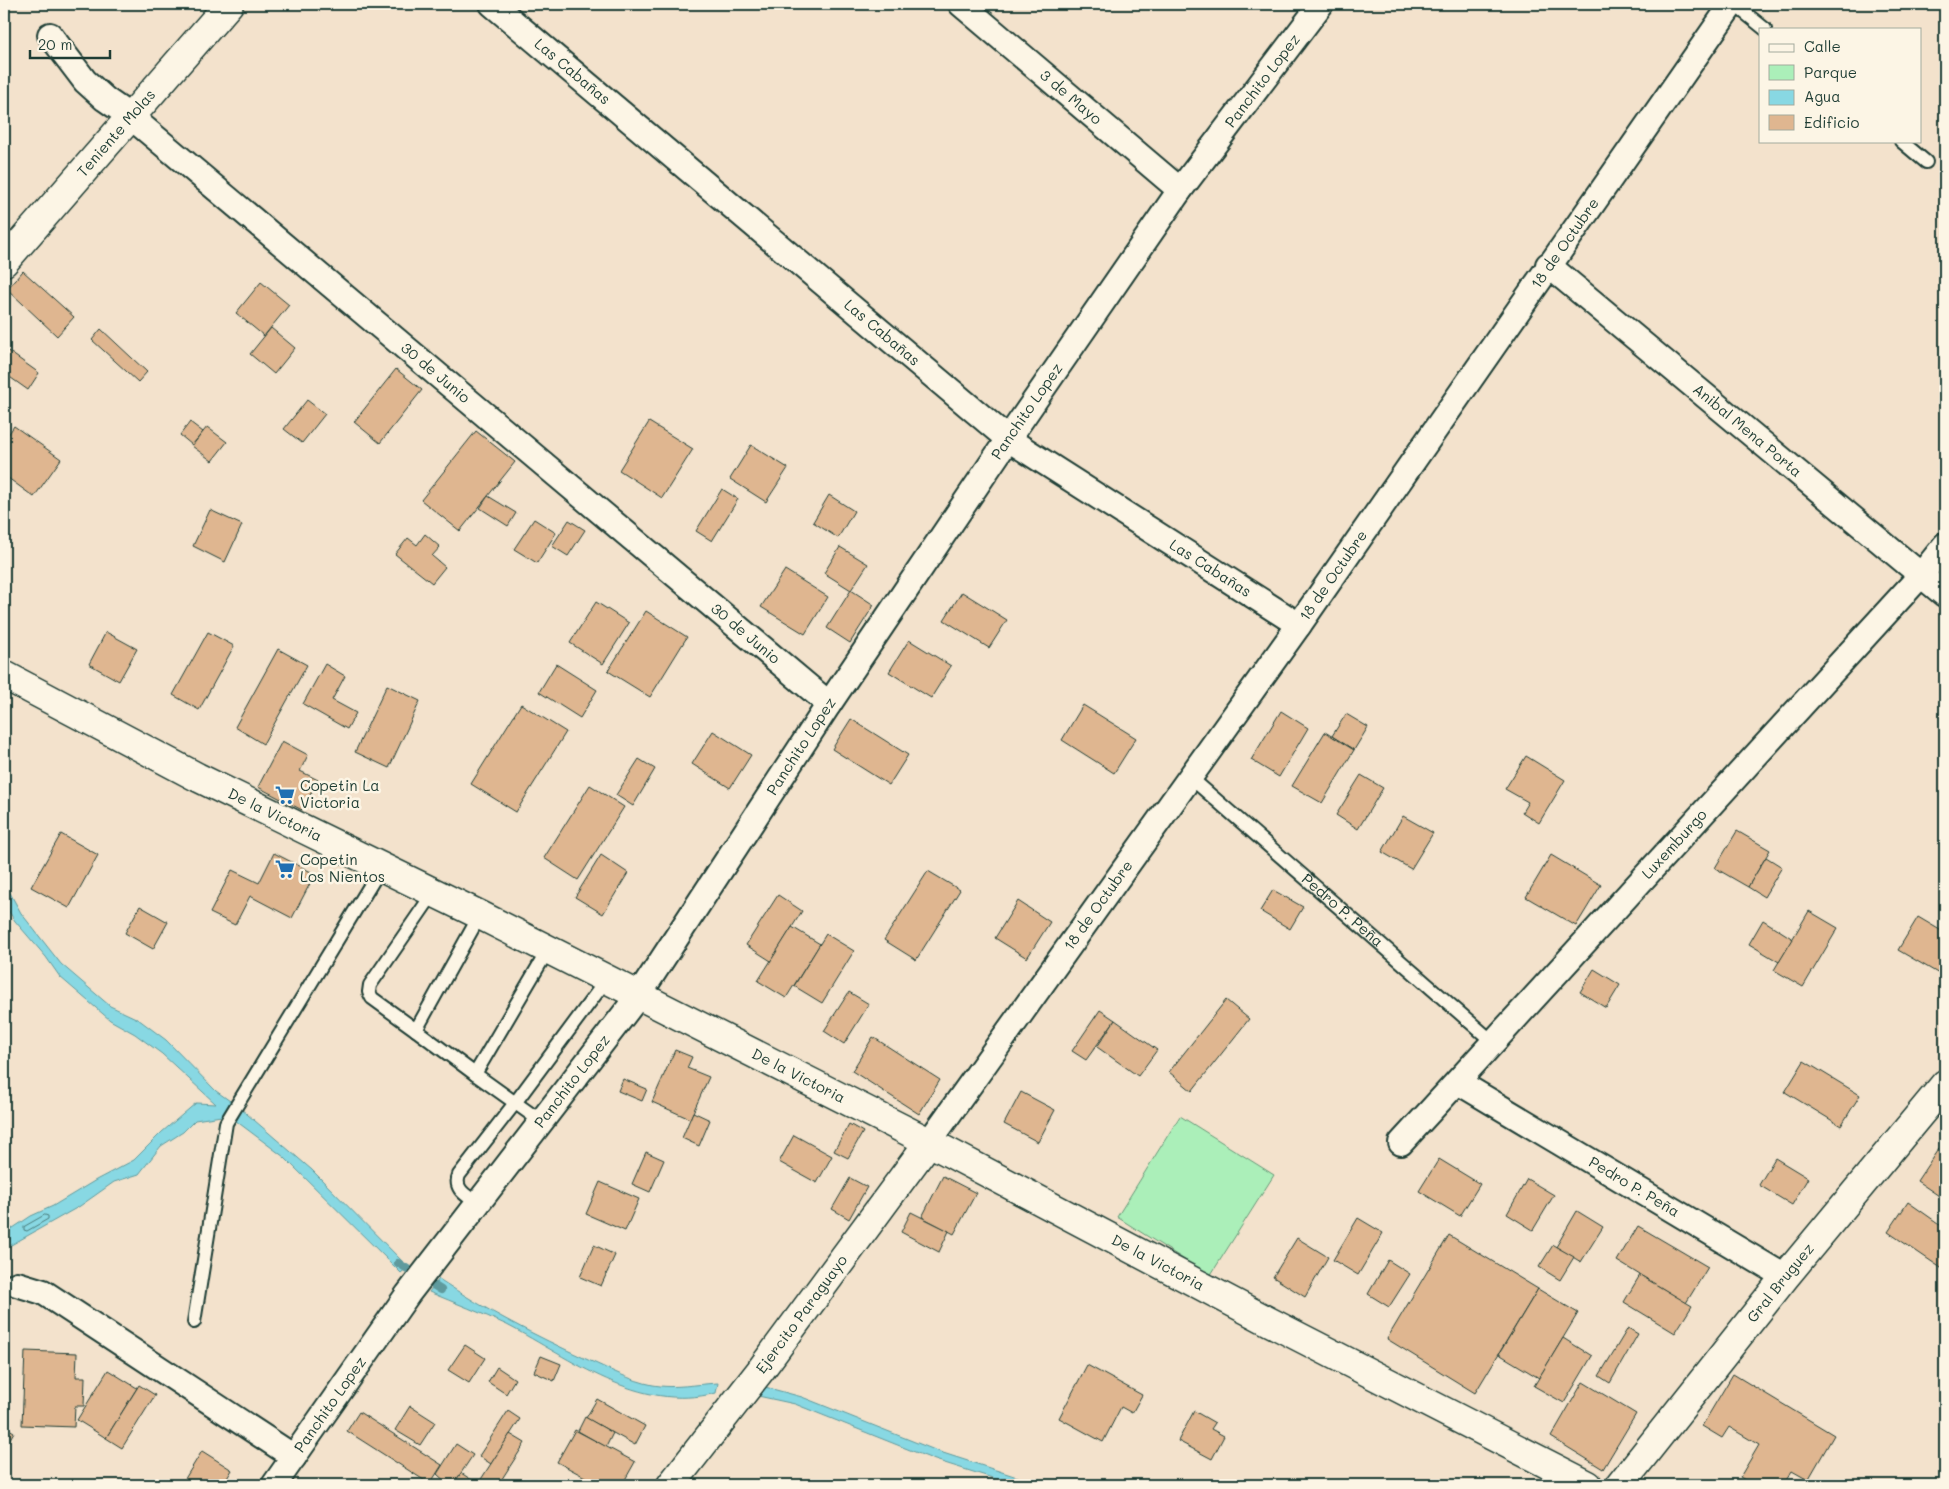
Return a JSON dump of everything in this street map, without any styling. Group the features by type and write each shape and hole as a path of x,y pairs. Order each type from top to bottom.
{"main road":[{"name":"Teniente Molas","path":"4,262 229,4"},
{"name":"De la Victoria","path":"4,675 197,777 382,866 929,1142 1270,1322 1588,1485"},
{"name":"Gral Bruguez","path":"1620,1485 1785,1277 1945,1084"},
{"name":"Ejercito Paraguayo","path":"671,1485 760,1371 929,1142"}],"street":[{"name":"Las Cabañas","path":"492,4 1008,439 1299,625"},
{"name":"3 de Mayo","path":"961,4 1180,190"},
{"name":"Panchito Lopez","path":"274,1485 408,1294 639,996 829,704 1008,439 1180,190 1321,4"},
{"name":"18 de Octubre","path":"929,1142 1191,778 1548,265 1733,4"},
{"name":"30 de Junio","path":"50,34 85,81 105,99 131,116 829,704"},
{"name":"Anibal Mena Porta","path":"1548,265 1945,595"},
{"name":"Luxemburgo","path":"1401,1142 1494,1043 1921,575 1945,545"},
{"name":"Pedro P. Peña","path":"1458,1082 1785,1277"},
{"path":"10,1287 44,1292 294,1457"}],"lane":[{"path":"1733,4 1763,28"},
{"path":"1902,142 1926,162"},
{"name":"Pedro P. Peña","path":"1191,778 1494,1043"},
{"path":"194,1322 226,1123 382,866"},
{"path":"434,892 370,985 369,992 372,998 542,1122"},
{"path":"416,1030 480,915"},
{"path":"475,1074 548,950"},
{"path":"478,1204 458,1188 456,1181 459,1175 607,979"}],"green space":[{"path":"1180,1116 1274,1175 1210,1276 1117,1217"}],"water":[{"path":"4,888 10,893 21,913 61,964 110,1006 138,1019 166,1040 216,1091 240,1108 312,1170 408,1267 401,1273 284,1157 228,1115 195,1120 183,1132 161,1146 139,1174 114,1182 80,1206 4,1249 4,1232 134,1160 162,1132 196,1103 216,1104 162,1054 135,1034 110,1020 60,977 46,957 15,921 4,904"},
{"path":"439,1279 511,1322 636,1381 661,1386 718,1383 716,1393 687,1397 660,1396 633,1389 607,1379 581,1367 507,1325 429,1292"},
{"path":"765,1387 802,1397 940,1452 1042,1485 1015,1485 935,1460 795,1404 758,1396"}],"building":[{"path":"23,271 74,317 57,336 7,289"},
{"path":"261,282 289,305 264,336 236,313"},
{"path":"271,328 295,348 274,374 250,354"},
{"path":"101,329 147,372 138,382 92,340"},
{"path":"8,351 39,373 28,390 4,373 4,358"},
{"path":"396,369 422,390 380,443 354,422"},
{"path":"307,400 325,414 302,443 284,429"},
{"path":"190,422 203,432 192,445 180,435"},
{"path":"649,422 693,449 662,498 619,470"},
{"path":"14,426 61,459 34,497 4,475 4,441"},
{"path":"207,427 227,442 212,461 192,446"},
{"path":"476,431 515,462 460,531 421,500"},
{"path":"751,445 788,468 766,502 730,479"},
{"path":"722,489 738,499 712,541 696,531"},
{"path":"829,495 854,511 838,538 813,522"},
{"path":"488,496 516,513 508,526 480,508"},
{"path":"210,510 242,525 225,562 193,546"},
{"path":"534,519 556,533 537,563 514,549"},
{"path":"569,520 585,530 568,556 552,546"},
{"path":"425,534 440,547 432,556 445,567 432,583 395,554 408,538 417,545"},
{"path":"840,547 868,564 851,590 824,573"},
{"path":"785,570 828,597 805,634 761,607"},
{"path":"851,590 874,605 850,643 827,628"},
{"path":"962,592 1007,620 989,648 944,620"},
{"path":"596,602 629,623 603,664 570,643"},
{"path":"646,611 687,637 650,697 608,671"},
{"path":"106,632 137,649 119,681 89,664"},
{"path":"208,632 234,646 199,710 173,695"},
{"path":"909,640 951,666 931,698 889,672"},
{"path":"278,649 307,665 263,744 235,727"},
{"path":"325,664 345,676 332,700 356,713 347,729 303,704"},
{"path":"556,664 597,690 580,718 539,692"},
{"path":"387,685 420,701 389,768 355,752"},
{"path":"521,704 566,732 516,812 471,784"},
{"path":"1083,705 1136,738 1114,773 1062,740"},
{"path":"1281,711 1308,728 1279,777 1251,760"},
{"path":"1346,714 1368,727 1354,750 1332,736"},
{"path":"851,719 908,755 889,785 832,749"},
{"path":"713,731 751,755 730,788 692,764"},
{"path":"1325,732 1354,750 1322,803 1292,786"},
{"path":"282,741 308,755 300,771 318,780 302,810 258,787"},
{"path":"1526,756 1565,780 1539,823 1522,812 1528,802 1505,789"},
{"path":"639,759 655,769 633,806 616,795"},
{"path":"1361,775 1383,788 1358,829 1336,815"},
{"path":"590,785 624,807 578,880 544,858"},
{"path":"1403,816 1433,833 1411,869 1382,852"},
{"path":"1737,831 1770,850 1748,887 1715,868"},
{"path":"61,834 98,855 69,908 31,887"},
{"path":"274,853 315,874 292,918 250,896 235,925 210,913 232,870 259,883"},
{"path":"601,855 628,873 603,914 575,897"},
{"path":"1551,855 1601,885 1576,926 1526,897"},
{"path":"1766,857 1782,867 1764,897 1748,887"},
{"path":"928,871 960,890 916,960 884,940"},
{"path":"1273,890 1303,907 1290,929 1260,911"},
{"path":"778,895 802,911 771,961 746,945"},
{"path":"1018,901 1050,922 1027,958 995,938"},
{"path":"140,906 168,922 153,949 125,933"},
{"path":"1809,911 1838,928 1803,987 1774,970"},
{"path":"1918,917 1945,933 1945,968 1941,975 1898,950"},
{"path":"1763,920 1793,939 1779,962 1749,944"},
{"path":"792,927 820,944 786,998 758,981"},
{"path":"826,934 854,951 822,1003 794,986"},
{"path":"1594,969 1620,985 1606,1008 1580,992"},
{"path":"849,992 869,1004 844,1044 824,1031"},
{"path":"1226,1000 1249,1019 1192,1091 1169,1072"},
{"path":"1100,1010 1115,1020 1086,1060 1072,1051"},
{"path":"1115,1020 1157,1050 1138,1076 1097,1047"},
{"path":"873,1037 940,1080 919,1114 852,1071"},
{"path":"675,1050 692,1057 687,1068 709,1077 690,1119 652,1102"},
{"path":"1804,1061 1860,1095 1841,1126 1785,1092"},
{"path":"623,1079 647,1089 642,1101 618,1091"},
{"path":"1021,1092 1055,1110 1038,1142 1004,1124"},
{"path":"693,1112 710,1120 699,1146 682,1138"},
{"path":"849,1124 863,1132 848,1158 834,1151"},
{"path":"794,1135 832,1156 817,1183 779,1162"},
{"path":"1939,1148 1945,1153 1945,1200 1917,1181"},
{"path":"646,1152 664,1160 650,1192 632,1184"},
{"path":"1775,1158 1808,1178 1792,1205 1759,1185"},
{"path":"1439,1159 1480,1184 1460,1216 1419,1191"},
{"path":"943,1176 976,1193 954,1234 922,1217"},
{"path":"850,1178 867,1187 849,1219 832,1209"},
{"path":"1527,1179 1554,1195 1533,1230 1507,1214"},
{"path":"600,1182 639,1199 625,1231 586,1214"},
{"path":"1908,1202 1945,1228 1944,1270 1888,1232"},
{"path":"1577,1211 1603,1227 1581,1262 1556,1247"},
{"path":"911,1212 949,1231 939,1252 901,1232"},
{"path":"1358,1218 1383,1233 1358,1275 1333,1260"},
{"path":"1638,1226 1708,1267 1686,1303 1617,1261"},
{"path":"1449,1235 1538,1289 1475,1393 1387,1339"},
{"path":"1297,1238 1328,1257 1305,1297 1273,1277"},
{"path":"594,1245 615,1255 601,1286 580,1277"},
{"path":"1553,1245 1574,1257 1560,1280 1539,1267"},
{"path":"1388,1260 1410,1274 1389,1307 1368,1294"},
{"path":"1640,1275 1692,1306 1675,1333 1624,1302"},
{"path":"1538,1289 1578,1313 1539,1378 1499,1354"},
{"path":"1628,1328 1638,1334 1610,1383 1599,1376"},
{"path":"1563,1338 1592,1356 1564,1403 1534,1386"},
{"path":"465,1345 485,1358 469,1383 448,1370"},
{"path":"25,1351 77,1353 76,1377 85,1377 84,1406 75,1406 74,1427 22,1425"},
{"path":"541,1356 561,1364 554,1381 534,1372"},
{"path":"1087,1365 1142,1395 1132,1413 1121,1407 1103,1442 1059,1418"},
{"path":"497,1367 515,1379 506,1394 488,1382"},
{"path":"108,1370 137,1388 106,1438 77,1420"},
{"path":"1733,1374 1834,1435 1808,1480 1792,1471 1783,1485 1754,1485 1740,1477 1759,1445 1729,1427 1722,1438 1702,1426"},
{"path":"1583,1382 1636,1414 1603,1469 1551,1437"},
{"path":"139,1385 155,1395 122,1448 106,1438"},
{"path":"597,1399 645,1426 635,1445 586,1418"},
{"path":"410,1406 435,1422 420,1445 395,1430"},
{"path":"508,1411 520,1419 491,1464 479,1456"},
{"path":"1194,1411 1215,1423 1211,1429 1224,1436 1212,1459 1178,1441"},
{"path":"359,1412 442,1465 430,1484 347,1431"},
{"path":"585,1417 613,1433 606,1447 578,1431"},
{"path":"4,1426 14,1432 4,1449"},
{"path":"575,1430 635,1462 622,1485 600,1485 557,1462"},
{"path":"510,1434 525,1443 498,1485 478,1484"},
{"path":"456,1444 473,1455 453,1485 449,1485 437,1474"},
{"path":"202,1451 232,1470 223,1485 189,1485 183,1482"},
{"path":"461,1473 478,1484 453,1485"}],"waterway":[{"path":"398,1263 441,1290"}],"place":[{"name":"Copetin La Victoria","path":"285,795"},
{"name":"Copetin Los Nientos","path":"285,869"}]}
